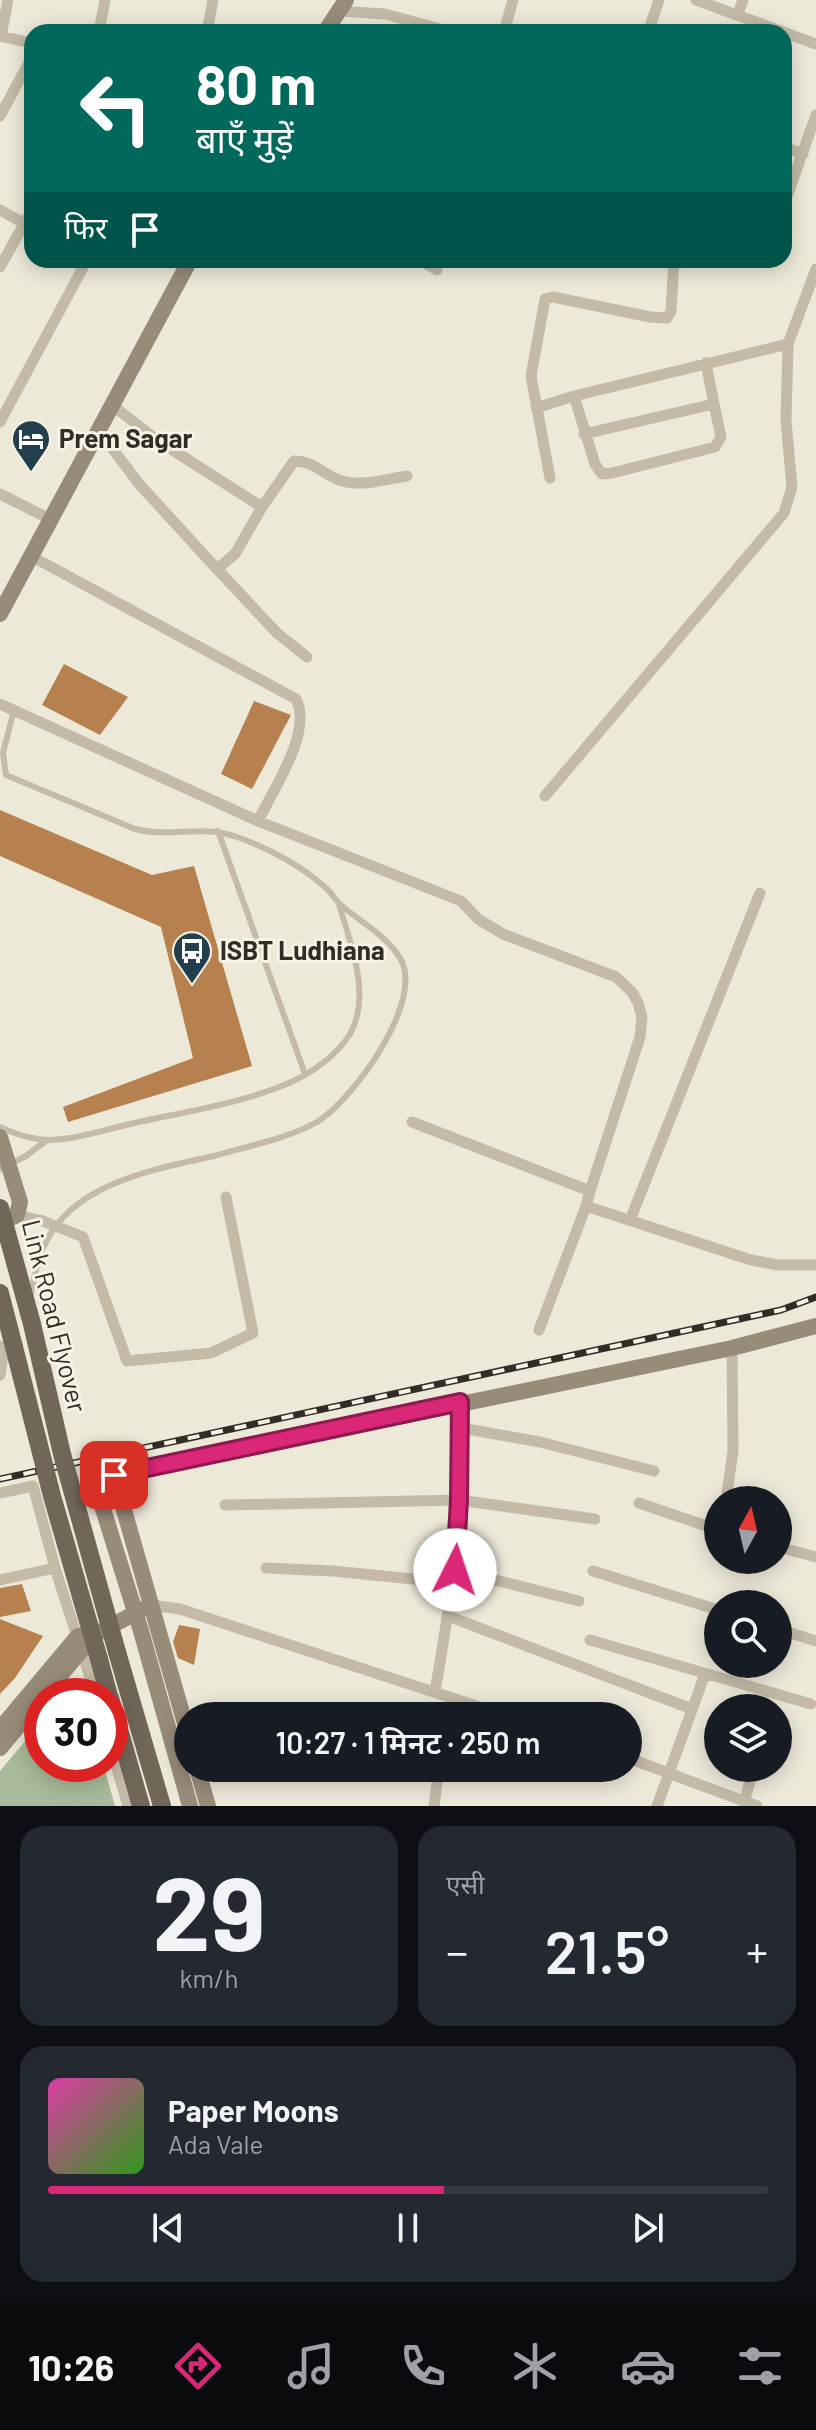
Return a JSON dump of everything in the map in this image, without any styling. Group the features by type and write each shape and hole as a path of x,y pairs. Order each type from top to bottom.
{"main road":[{"name":"Link Road Flyover","path":"8,1212 62,1454 162,1806"},
{"name":"Link Road Flyover","path":"0,1293 52,1496 105,1678"},
{"name":"Link Road Flyover","path":"128,1760 141,1806"}],"street":[{"path":"8,0 0,36 24,41"},
{"path":"100,24 105,0"},
{"path":"208,24 213,0"},
{"path":"506,24 513,0"},
{"path":"651,24 659,0"},
{"path":"696,0 764,24"},
{"path":"738,14 743,0"},
{"path":"330,24 343,5 422,24"},
{"path":"792,35 816,44"},
{"path":"0,116 24,72"},
{"path":"792,184 816,115"},
{"path":"792,150 803,154"},
{"path":"0,210 24,222"},
{"path":"0,267 24,232"},
{"path":"0,422 83,268"},
{"path":"0,614 186,268"},
{"path":"550,478 531,376 545,299 553,297 667,318 671,311 674,268"},
{"path":"545,796 784,513 792,487 786,421 788,344 816,269"},
{"path":"536,408 788,344"},
{"path":"574,396 597,471 612,473 715,447 721,437 706,363"},
{"path":"584,434 714,404"},
{"path":"112,405 157,440 262,507"},
{"path":"99,431 140,485 217,569 277,633 307,657"},
{"path":"217,569 235,554 290,464 298,460 350,483 407,476"},
{"path":"0,494 50,519"},
{"path":"31,556 296,699 301,709 299,732 258,821"},
{"path":"0,704 258,821 461,901 478,919 495,930 616,977 632,992 642,1017 640,1037 586,1206 539,1330"},
{"path":"630,1220 760,893"},
{"path":"412,1122 590,1191"},
{"path":"0,1137 5,1168 20,1202 0,1223"},
{"path":"8,1212 43,1221 83,1237 127,1361 211,1353 253,1333 226,1197"},
{"path":"586,1206 751,1260 778,1265 816,1265"},
{"path":"0,1493 88,1477 94,1480 732,1348 816,1326"},
{"path":"0,1346 3,1367 0,1375"},
{"path":"728,1486 733,1451 732,1348"},
{"path":"435,1691 454,1576 460,1402"},
{"path":"461,1428 540,1442 654,1471"},
{"path":"114,1475 179,1702"},
{"path":"94,1480 190,1806"},
{"path":"33,1486 55,1568 85,1640 92,1678"},
{"path":"225,1505 459,1500 595,1519"},
{"path":"639,1503 704,1525"},
{"path":"792,1551 816,1557"},
{"path":"0,1580 55,1568"},
{"path":"266,1568 454,1576 579,1601"},
{"path":"593,1571 704,1606"},
{"path":"0,1729 85,1640 150,1605 180,1609 467,1702"},
{"path":"448,1616 692,1709"},
{"path":"792,1633 816,1641"},
{"path":"57,1678 85,1640"},
{"path":"590,1640 704,1674"},
{"path":"657,1806 704,1677"},
{"path":"719,1678 777,1694"},
{"path":"792,1698 811,1704"},
{"path":"0,1748 24,1720"},
{"path":"642,1763 757,1806"},
{"path":"121,1782 128,1806"},
{"path":"201,1782 208,1806"},
{"path":"434,1806 437,1782"},
{"path":"744,1802 750,1782"}],"lane":[{"path":"14,710 3,753 6,775 135,829 153,832 218,831 287,861 328,890 339,904 388,942 402,961 406,973 405,991 395,1022 359,1081 332,1111 296,1131 120,1181 87,1198 61,1220 45,1243 28,1307"},
{"path":"218,831 305,1074"},
{"path":"0,1127 47,1140 87,1134 258,1095 305,1074 329,1059 342,1046 357,1019 358,976 339,904"},
{"path":"5,1168 47,1140"}],"green space":[{"path":"24,1742 24,1782 108,1782 115,1806 0,1806 0,1771"}],"building":[{"path":"64,664 128,697 100,735 42,705"},
{"path":"254,701 291,715 252,789 221,774"},
{"path":"0,810 152,875 194,866 252,1066 68,1122 63,1107 193,1058 161,927 0,856"},
{"path":"22,1584 31,1611 0,1617 0,1588"},
{"path":"0,1619 43,1636 15,1678 0,1694"},
{"path":"179,1625 200,1629 194,1665 178,1658 173,1642"}],"railway":[{"path":"0,1479 781,1310 816,1297"}],"place":[{"name":"Prem Sagar","path":"31,473"},
{"name":"ISBT Ludhiana","path":"192,985"}],"route":[{"path":"114,1475 460,1402 455,1570"}]}
